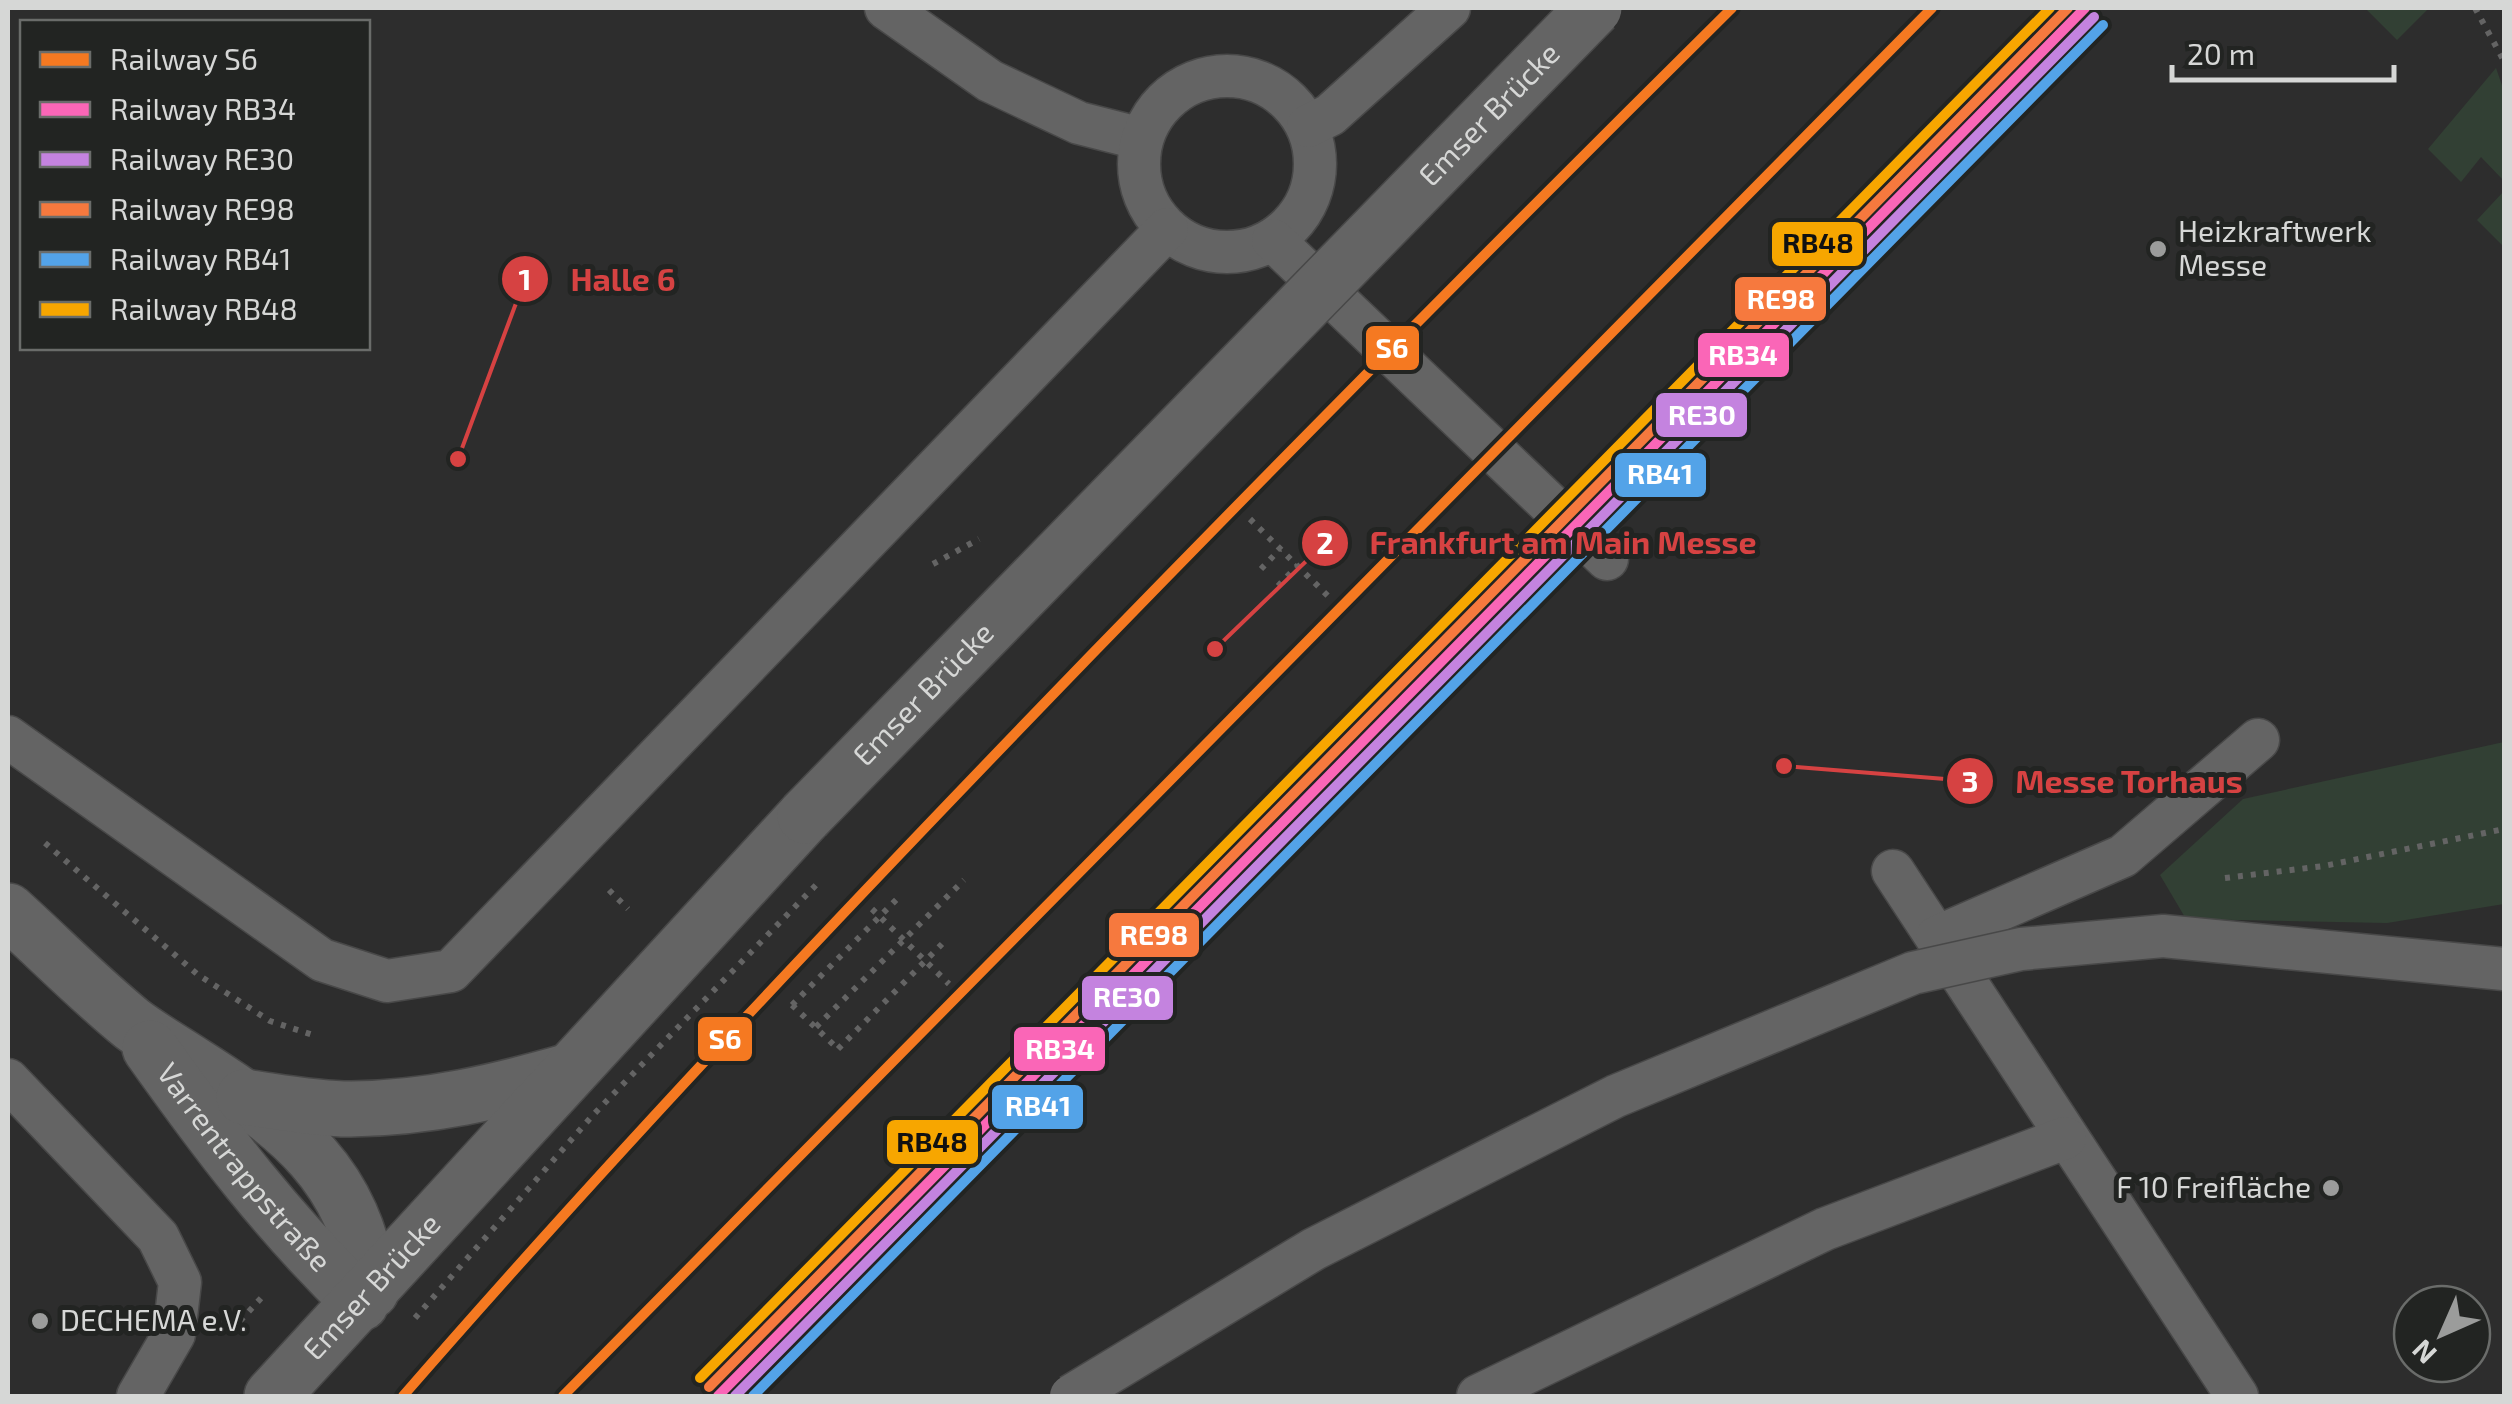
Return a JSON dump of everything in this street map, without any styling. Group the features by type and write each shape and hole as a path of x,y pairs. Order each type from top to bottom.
{"street":[{"name":"Emser Brücke","path":"272,1396 805,816 1594,8"},
{"name":"Varrentrappstraße","path":"8,911 134,1025 244,1097 302,1144 346,1202 366,1250 366,1296"},
{"name":"Varrentrappstraße","path":"134,1025 228,1158 305,1248 366,1296"},
{"name":"Varrentrappstraße","path":"244,1097 348,1109 396,1107 477,1098 570,1071"}],"lane":[{"path":"886,8 990,81 1079,123 1142,139"},
{"path":"1308,126 1330,114 1449,8"},
{"path":"1219,75 1245,77 1271,87 1293,104 1308,126 1316,151 1316,177 1300,213 1273,240 1246,250 1219,252 1192,244 1167,229 1152,210 1141,185 1138,162 1142,139 1151,118 1168,97 1191,82 1219,75"},
{"path":"8,736 322,960 386,980 450,971 1167,229"},
{"path":"1273,240 1608,558"},
{"path":"1936,937 2123,856 2258,740"},
{"path":"1893,870 2236,1396"},
{"path":"1070,1396 1314,1249 1616,1096 1914,974 2021,950 2163,936 2504,968"},
{"path":"8,1080 158,1236 180,1282 174,1334 138,1396"},
{"path":"1478,1396 1825,1229 2066,1138"}],"path":[{"path":"2475,8 2504,61"},
{"path":"1250,519 1331,598"},
{"path":"1261,568 1280,549"},
{"path":"1278,586 1298,565"},
{"path":"72,866 197,974 270,1021 323,1039"},
{"path":"816,1027 964,880"},
{"path":"897,899 792,1005 838,1050 942,944"},
{"path":"872,909 949,984"}],"green space":[{"path":"2365,8 2429,8 2397,40"},
{"path":"2496,68 2504,91 2504,181 2481,157 2461,182 2428,149"},
{"path":"2504,191 2504,247 2477,220"},
{"path":"2504,742 2504,904 2387,923 2186,919 2160,875 2243,799"}],"rail line":[{"name":"S6","path":"403,1396 657,1113 917,836 1331,410 1732,8"},
{"name":"S6","path":"563,1396 1932,8"},
{"name":"RB48","path":"700,1378 2050,8"},
{"name":"RE98","path":"709,1387 2068,8"},
{"name":"RB34","path":"718,1396 2085,8"},
{"name":"RE30","path":"735,1396 2094,17"},
{"name":"RB41","path":"753,1396 2103,25"}],"place":[{"name":"Heizkraftwerk Messe","path":"2158,249"},
{"name":"Halle 6","path":"458,459"},
{"name":"Frankfurt am Main Messe","path":"1215,649"},
{"name":"Messe Torhaus","path":"1784,766"},
{"name":"F 10 Freifläche","path":"2331,1188"},
{"name":"DECHEMA e.V.","path":"40,1321"}]}
